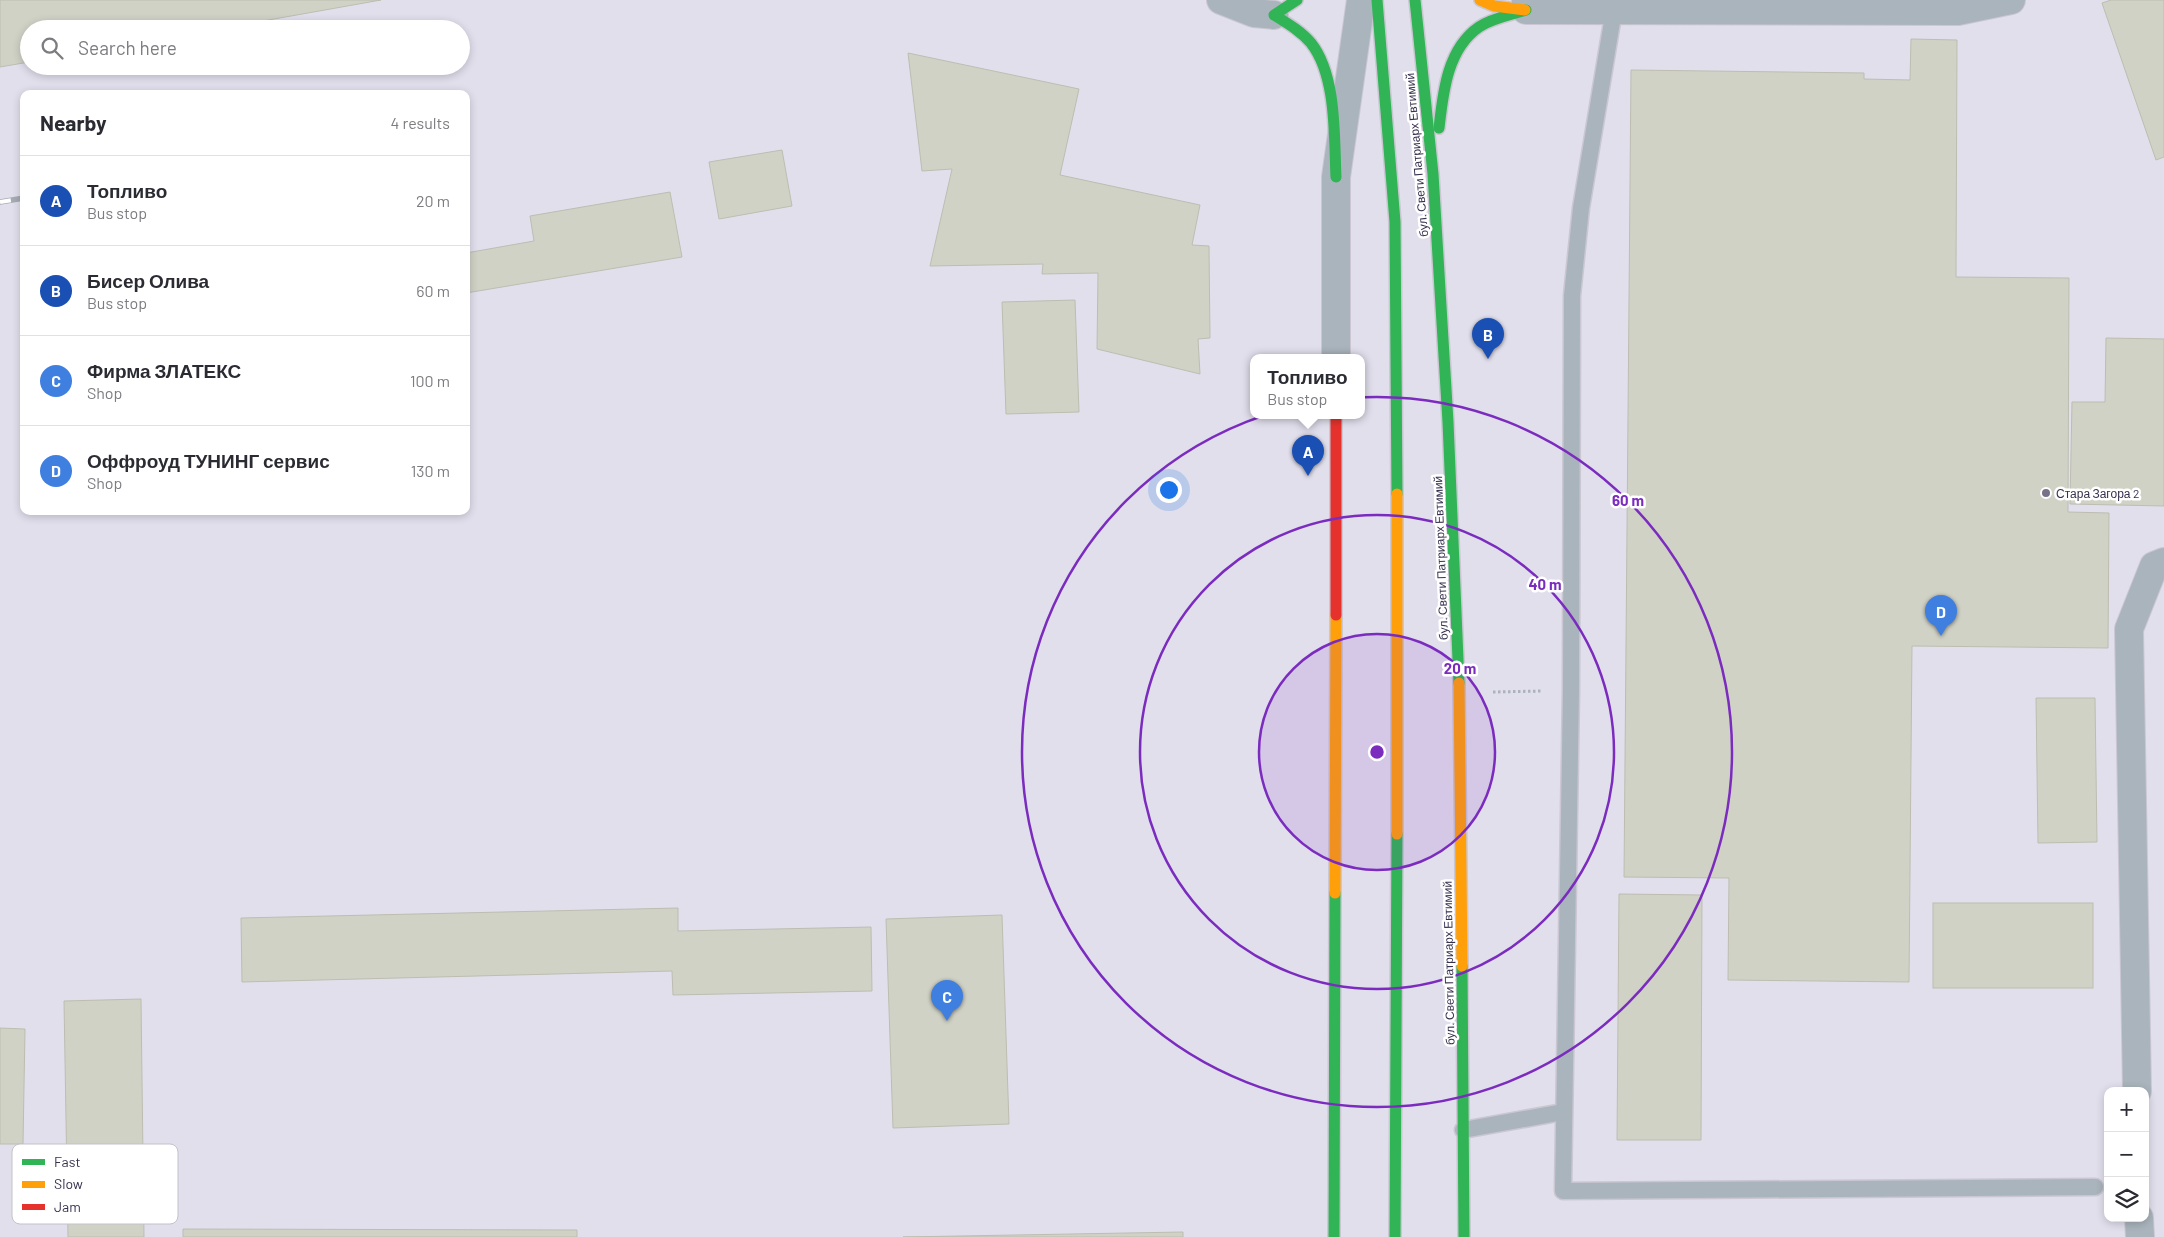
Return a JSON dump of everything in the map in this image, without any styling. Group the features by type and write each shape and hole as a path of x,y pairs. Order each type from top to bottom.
{"main road":[{"path":"1297,0 1274,15 1294,28 1312,45 1323,67 1329,94 1336,177"},
{"path":"1377,0 1395,222 1398,663 1395,1237"},
{"name":"бул. Свети Патриарх Евтимий","path":"1415,0 1434,174 1448,422 1459,693 1464,1237"},
{"path":"1480,0 1494,6 1526,5"},
{"path":"1434,174 1442,100 1451,67 1462,42 1480,27 1526,5"},
{"path":"1334,1237 1336,419"}],"street":[{"path":"1221,0 1254,13 1274,15"},
{"path":"1336,354 1336,177 1361,0"},
{"path":"1526,5 1614,10 1958,12 2011,0"},
{"path":"2137,1087 2129,629 2154,566 2164,562"},
{"path":"2139,1222 2140,1237"}],"lane":[{"path":"1614,10 1581,208 1572,296 1571,690 1563,1191 2095,1187"},
{"path":"1463,1130 1563,1112"}],"shaded area":[{"path":"0,0 2164,0 2164,1237 0,1237"}],"building":[{"path":"0,0 381,0 269,20 20,20 20,64 0,67"},
{"path":"2111,0 2164,0 2164,157 2156,160 2102,3"},
{"path":"1911,39 1957,40 1956,277 2069,278 2068,512 2109,513 2108,648 1912,646 1909,982 1728,980 1729,878 1624,877 1631,70 1864,73 1864,79 1910,80"},
{"path":"908,53 1079,89 1060,175 1200,205 1192,245 1209,246 1210,338 1198,339 1200,374 1097,349 1098,273 1042,274 1043,264 930,266 952,169 922,171"},
{"path":"782,150 792,206 719,219 709,162"},
{"path":"670,192 682,257 470,292 470,252 534,241 530,216"},
{"path":"1075,300 1079,412 1006,414 1002,302"},
{"path":"2106,338 2164,339 2164,506 2070,504 2072,402 2105,402"},
{"path":"2036,698 2095,698 2097,842 2038,843"},
{"path":"1619,894 1702,895 1701,1140 1617,1140"},
{"path":"1933,903 2093,903 2093,988 1933,988"},
{"path":"678,908 678,931 871,927 872,991 673,995 672,971 242,982 241,918"},
{"path":"1002,915 1009,1124 893,1128 886,919"},
{"path":"141,999 143,1144 66,1144 64,1001"},
{"path":"0,1028 25,1029 23,1144 0,1144"},
{"path":"68,1224 144,1224 144,1237 68,1237"},
{"path":"183,1229 577,1230 577,1237 183,1237"},
{"path":"1183,1232 1183,1237 903,1237"}],"railway":[{"path":"0,202 20,199"}],"traffic: fast":[{"path":"1297,0 1274,15 1289,24 1311,43 1326,72 1334,126 1336,177"},
{"path":"1377,0 1395,222 1397,494"},
{"path":"1415,0 1433,174 1448,422 1459,683"},
{"path":"1439,128 1445,86 1453,59 1468,36 1484,24 1526,10"},
{"path":"1395,1237 1397,834"},
{"path":"1334,1237 1335,893"},
{"path":"1462,966 1464,1237"}],"traffic: slow":[{"path":"1480,0 1494,6 1525,10"},
{"path":"1397,494 1397,834"},
{"path":"1335,893 1336,615"},
{"path":"1459,683 1462,966"}],"traffic: jam":[{"path":"1336,419 1336,615"}],"place":[{"name":"Бисер Олива","path":"1488,359"},
{"name":"Топливо","path":"1308,476"},
{"name":"Стара Загора 2","path":"2046,493"},
{"name":"Оффроуд ТУНИНГ сервис","path":"1941,636"},
{"name":"Фирма ЗЛАТЕКС","path":"947,1021"}]}
